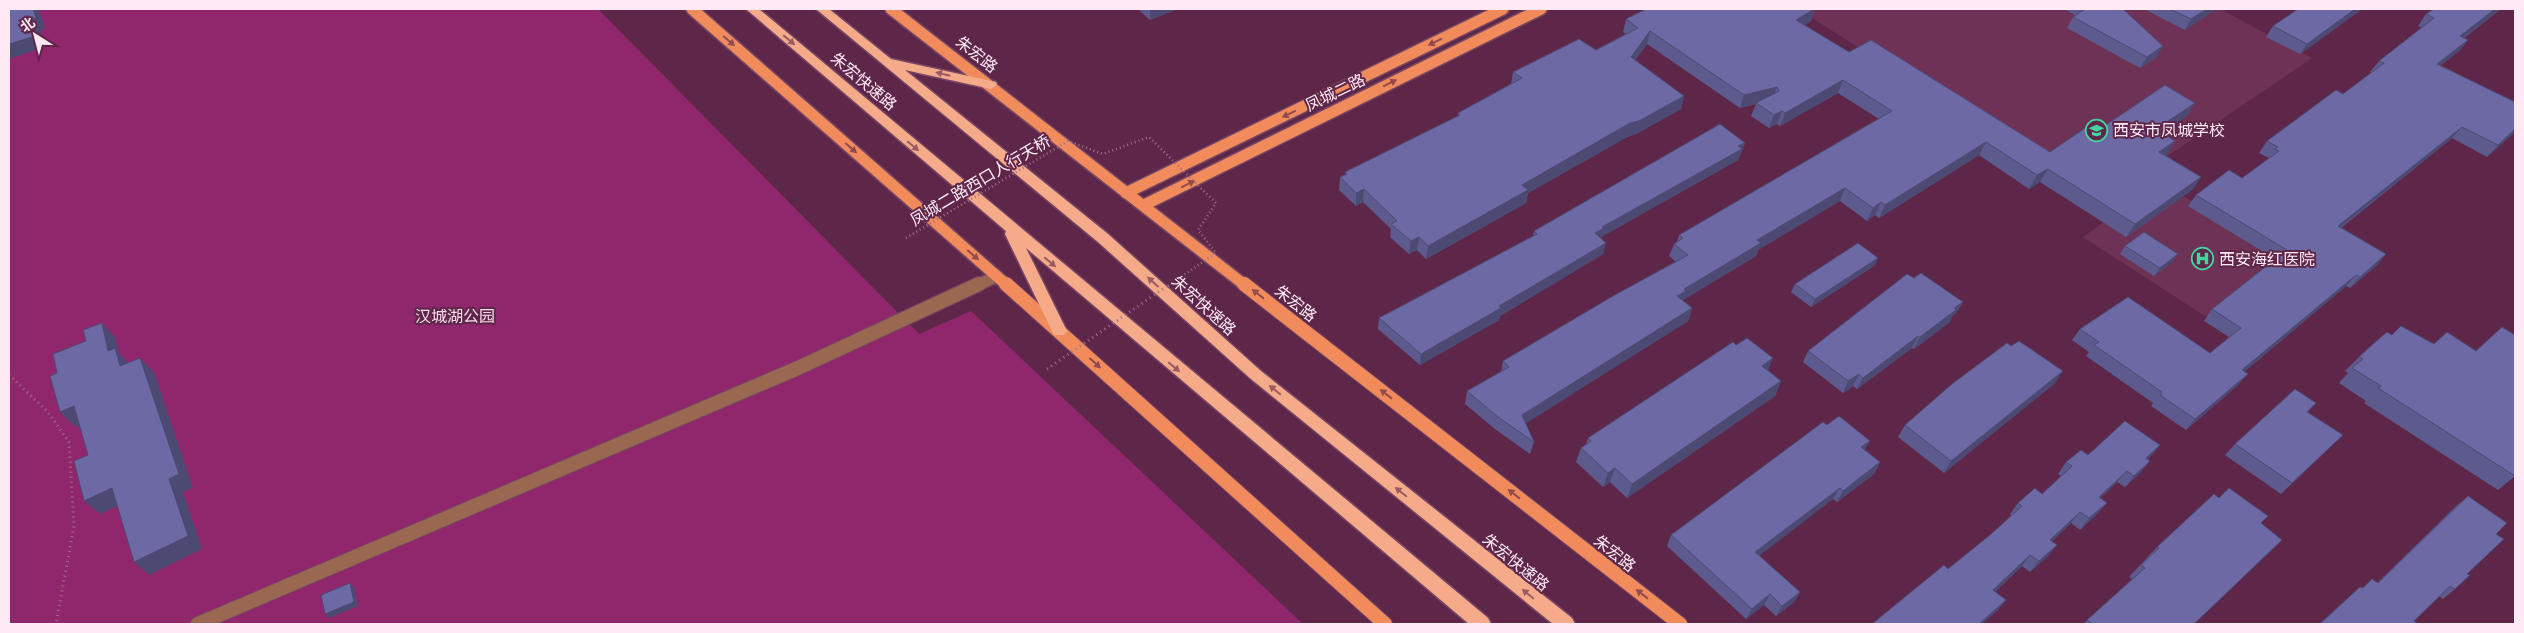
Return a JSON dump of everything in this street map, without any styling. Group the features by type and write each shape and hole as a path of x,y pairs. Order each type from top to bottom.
{"highway":[{"name":"朱宏快速路","path":"752,9 1482,624"},
{"name":"朱宏快速路","path":"822,9 1103,238 1256,375 1566,624"},
{"path":"888,62 991,85"},
{"path":"1010,228 1059,331"}],"main road":[{"path":"692,9 1059,331 1385,624"},
{"name":"朱宏路","path":"891,9 991,85 1126,193 1144,205 1680,624"},
{"name":"凤城二路","path":"1126,193 1503,9"},
{"name":"凤城二路","path":"1144,205 1541,9"}],"street":[{"path":"198,624 798,368 997,276"}],"path":[{"name":"凤城二路西口人行天桥","path":"906,238 1068,140 1103,154 1150,137 1216,203 1198,230 1216,252 1047,369"},
{"path":"9,375 48,412 69,442 74,526 56,624"}],"shaded area":[{"name":"西安市凤城学校","path":"1798,9 2220,9 2312,58 2100,202"},
{"name":"西安海红医院","path":"2160,182 2325,281 2248,344 2083,237"}],"green space":[{"name":"汉城湖公园","path":"9,9 598,9 919,334 971,311 1303,624 9,624"}],"building":[{"path":"9,9 33,9 36,18 31,20 36,36 9,44"},
{"path":"1646,9 1814,9 1796,20 1849,52 1871,40 2050,152 2085,128 2094,133 2165,85 2195,103 2156,129 2175,141 2159,152 2201,177 2135,224 2048,169 2037,175 1986,142 1885,205 1881,202 1873,208 1845,188 1757,240 1761,243 1684,289 1686,291 1677,296 1692,308 1522,415 1534,442 1498,417 1467,391 1509,367 1503,361 1613,296 1688,255 1674,244 1683,238 1679,235 1892,111 1843,80 1785,113 1782,111 1774,115 1756,103 1779,91 1777,87 1744,95 1650,31 1631,57 1684,96 1639,121 1630,123 1522,185 1528,190 1428,246 1419,237 1411,241 1391,224 1397,221 1364,189 1356,193 1340,177 1347,174 1345,172 1460,115 1458,113 1522,78 1513,72 1579,39 1596,50 1638,28 1626,19"},
{"path":"2085,9 2123,9 2163,46 2147,57 2073,17"},
{"path":"2170,9 2207,9 2191,19"},
{"path":"2298,9 2355,9 2307,44 2273,26"},
{"path":"2434,9 2495,9 2460,36 2468,40 2437,64 2515,102 2515,129 2498,145 2462,127 2338,226 2386,254 2360,277 2356,275 2242,370 2248,374 2195,419 2160,395 2162,392 2094,345 2099,342 2080,329 2128,297 2210,353 2241,328 2212,309 2287,250 2196,195 2229,170 2242,178 2279,151 2275,149 2278,147 2267,141 2336,90 2343,94 2384,63 2379,61 2434,18 2426,14"},
{"path":"1720,124 1745,143 1738,146 1742,149 1602,227 1604,228 1595,233 1606,243 1499,306 1501,308 1421,354 1379,318 1537,234 1534,231"},
{"path":"2144,232 2178,254 2160,268 2125,246"},
{"path":"1858,243 1878,258 1815,299 1795,284"},
{"path":"1921,273 1963,302 1954,308 1956,310 1863,378 1859,374 1848,381 1808,351 1907,274 1914,278"},
{"path":"102,323 108,351 115,348 120,366 140,358 179,474 169,479 188,536 134,562 112,488 84,501 74,461 88,455 74,406 60,412 50,376 57,373 53,354 86,341 83,330"},
{"path":"2401,326 2434,344 2447,332 2476,351 2502,327 2515,335 2515,476 2378,388 2381,386 2352,368 2363,359 2359,357 2387,332 2392,335"},
{"path":"1747,338 1773,358 1762,366 1781,381 1632,484 1615,468 1608,473 1581,448 1591,441 1588,438 1733,342 1736,345"},
{"path":"2019,341 2063,371 1951,461 1905,425 1952,384 2007,343 2011,346"},
{"path":"2295,389 2316,403 2307,412 2343,435 2292,483 2235,444"},
{"path":"1839,416 1870,441 1861,447 1880,462 1843,491 1840,488 1755,552 1800,592 1782,606 1770,594 1752,609 1671,535 1823,422 1827,425"},
{"path":"2125,421 2160,445 2146,458 2150,461 2134,476 2127,471 2099,497 2107,503 2089,518 2080,512 2050,540 2057,545 2039,561 2030,555 1993,590 2006,600 1979,624 1872,624 1944,565 1948,569 1990,535 2022,506 2018,503 2035,488 2042,494 2072,466 2066,462 2081,450 2088,455"},
{"path":"2229,488 2268,516 2261,523 2282,540 2194,624 2093,624 2087,620 2145,568 2141,565 2159,548 2157,547 2214,494 2219,498"},
{"path":"2468,496 2507,523 2496,534 2504,539 2467,574 2470,575 2455,589 2450,586 2414,621 2419,624 2320,624 2360,587 2363,588 2372,579 2378,583"},
{"path":"350,583 354,602 325,614 321,595"}],"place":[{"name":"西安市凤城学校","path":"2097,130"},
{"name":"西安海红医院","path":"2203,259"}]}
